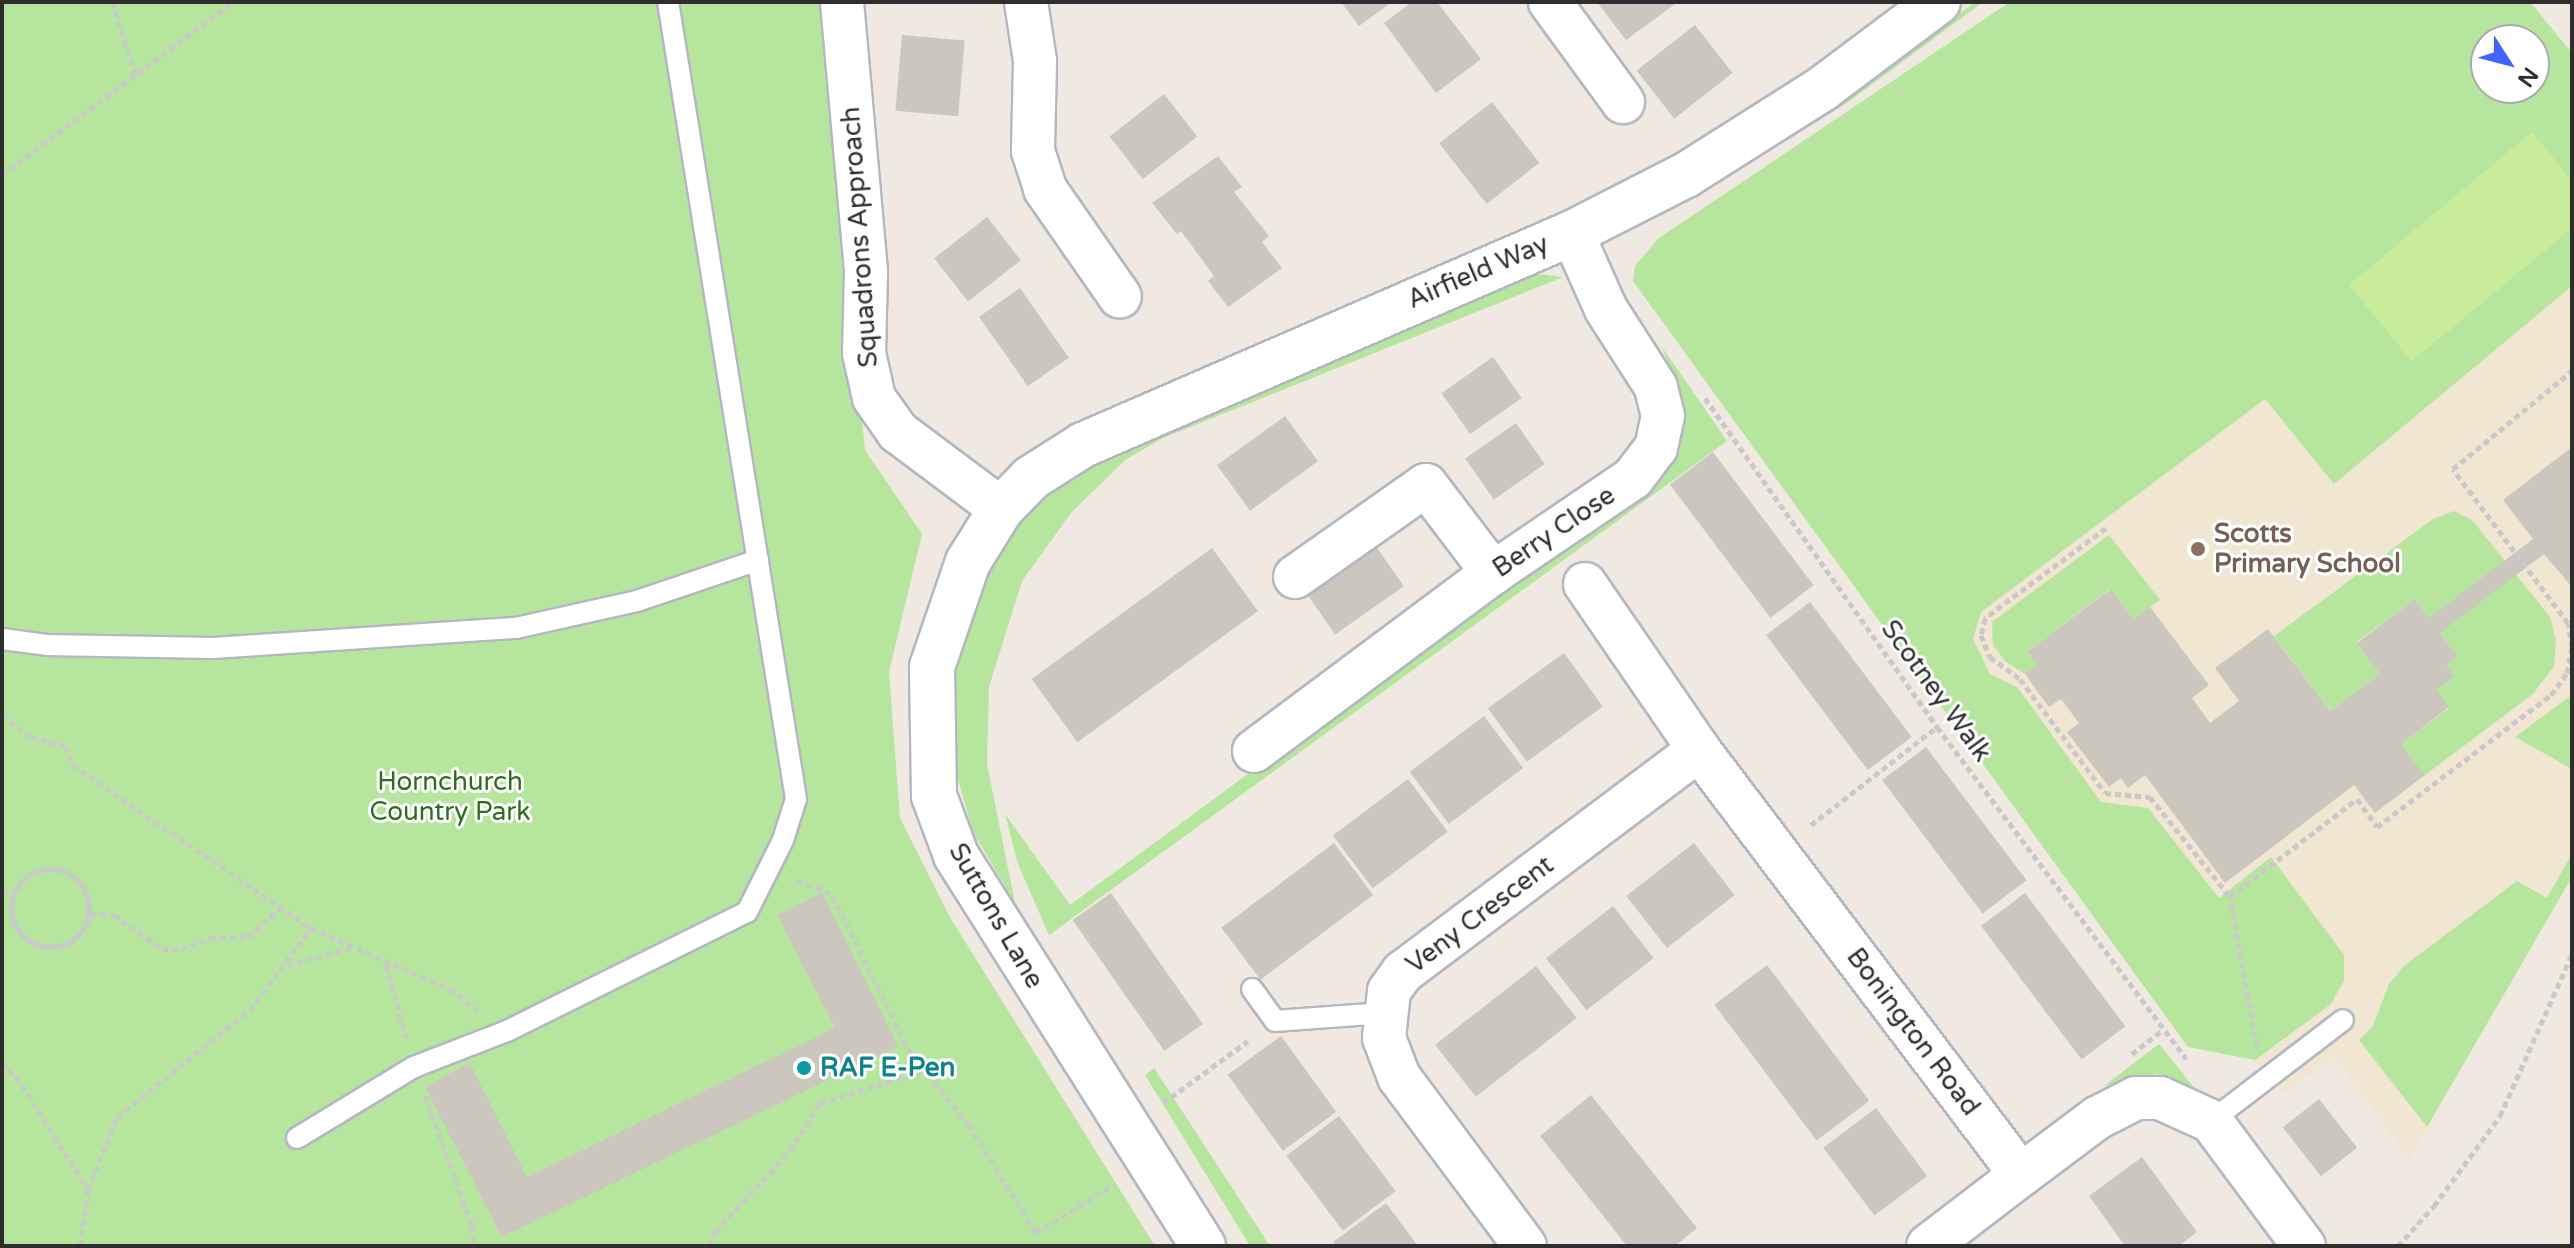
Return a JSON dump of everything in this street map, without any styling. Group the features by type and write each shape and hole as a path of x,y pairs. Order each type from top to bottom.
{"street":[{"name":"Squadrons Approach","path":"842,2 866,272 864,353 874,398 898,432 1001,509"},
{"path":"1026,2 1035,61 1033,151 1041,176 1120,297"},
{"path":"1550,2 1623,102"},
{"name":"Airfield Way","path":"1001,509 1031,478 1083,445 1572,233 1711,160 1822,89 1938,2"},
{"name":"Berry Close","path":"1254,751 1493,573 1633,478 1656,448 1663,416 1656,387 1606,309 1572,233"},
{"path":"1295,577 1426,485 1493,573"},
{"name":"Suttons Lane","path":"1001,509 968,562 932,667 934,796 956,855 1203,1246"},
{"name":"Bonington Road","path":"1585,584 1699,750 2021,1175"},
{"name":"Veny Crescent","path":"1384,1013 1403,972 1699,750"},
{"path":"1384,1013 1384,1038 1399,1077 1525,1246"},
{"path":"1928,1246 2097,1118 2136,1098 2160,1098 2219,1116 2304,1246"}],"lane":[{"path":"297,1138 414,1067 507,1031 747,912 783,840 796,799 668,2"},
{"path":"2,639 47,645 213,648 516,628 637,601 758,560"},
{"path":"1252,989 1275,1021 1384,1013"},
{"path":"2219,1116 2343,1020"}],"path":[{"path":"112,2 136,74"},
{"path":"2,175 233,2"},
{"path":"2230,897 2357,799 2377,827 2551,695 2567,673 2572,647 2568,623 2453,469 2572,371"},
{"name":"Scotney Walk","path":"1697,387 1937,727 2219,1116"},
{"path":"2106,528 1985,618 1981,635 1990,657 2020,679 2105,793 2150,797 2230,897 2257,1049 2274,1073"},
{"path":"2,715 31,737 65,746 78,769 311,928 386,964 450,989"},
{"path":"1777,852 1937,727"},
{"path":"2,891 11,896 18,931 44,947 74,940 90,914 82,885 57,869 27,876 11,896"},
{"path":"784,882 806,881 825,890 837,905 909,1051 969,1125 1036,1233 1122,1179"},
{"path":"90,914 114,915 162,949 181,949 210,938 248,937 268,925 281,908"},
{"path":"80,1246 88,1190 117,1117 220,1039 286,966 311,928"},
{"path":"286,966 352,948"},
{"path":"2398,1246 2434,1206 2500,1116 2572,954"},
{"path":"386,964 414,1067 472,1226 474,1246"},
{"path":"1156,1108 1275,1021"},
{"path":"2,1062 22,1085 88,1190"},
{"path":"710,1246 715,1232 790,1151 820,1103 925,1070"}],"shaded area":[{"name":"Scotts Primary School","path":"2010,2 2530,2 2548,24 2470,24 2470,104 2550,104 2550,26 2572,53 2572,877 2409,1159 2334,1056 2283,1094 2255,1060 2188,1047 1633,281 1635,266 1659,238"}],"green space":[{"name":"Hornchurch Country Park","path":"2,2 820,2 865,450 922,534 889,672 900,818 951,919 1155,1246 2,1246"},
{"path":"1975,2 1983,2 1847,103 1663,215 1659,209 1844,99"},
{"name":"Scotts Primary School","path":"2010,2 2530,2 2548,24 2470,24 2470,104 2550,104 2550,26 2572,53 2572,286 2334,484 2265,399 1981,612 1973,639 1990,674 2017,687 2101,802 2148,808 2219,898 2271,857 2344,955 2344,980 2331,1004 2255,1060 2188,1047 1633,281 1635,266 1659,238"},
{"path":"2532,132 2572,181 2572,228 2412,361 2349,285"},
{"path":"1530,273 1563,277 1163,438 1125,460 1071,513 1022,581 989,687 987,764 1015,903 973,832 948,744 958,650 989,565 1013,527 1049,489 1100,455"},
{"path":"1662,347 1727,441 1049,935 1018,864 1005,814 1070,905 1665,467 1683,423 1682,399"},
{"path":"2454,511 2472,520 2550,617 2556,641 2554,666 2533,694 2425,775 2401,744 2449,708 2436,690 2455,676 2447,665 2458,657 2415,599 2357,642 2380,674 2330,711 2274,636 2433,519"},
{"path":"2109,535 2160,600 2133,619 2110,589 2027,652 2037,665 2025,674 2005,661 1993,645 1992,622"},
{"path":"2572,695 2572,769 2515,737"},
{"path":"2572,854 2572,877 2427,1127 2359,1040 2373,1026 2389,984 2404,966 2517,881 2547,898"},
{"path":"2159,1044 2201,1096 2156,1074 2104,1086"},
{"path":"1154,1068 1270,1246 1250,1246 1145,1075"}],"building":[{"path":"1341,2 1392,2 1359,26"},
{"path":"1412,2 1437,2 1481,59 1436,93 1384,23"},
{"path":"1597,2 1678,2 1626,40"},
{"path":"1695,25 1733,73 1674,119 1637,71"},
{"path":"902,35 965,40 958,116 895,111"},
{"path":"1164,94 1197,137 1143,179 1110,136"},
{"path":"1492,102 1539,163 1487,204 1439,143"},
{"path":"1218,156 1242,187 1234,192 1269,236 1262,242 1282,268 1228,307 1208,281 1214,276 1181,231 1177,234 1152,203"},
{"path":"987,217 1021,260 968,302 934,258"},
{"path":"1020,288 1069,358 1028,386 979,317"},
{"path":"1493,357 1522,398 1470,434 1441,393"},
{"path":"1285,416 1318,461 1250,511 1217,465"},
{"path":"1516,423 1545,464 1494,500 1465,459"},
{"path":"2572,447 2572,587 2544,554 2440,633 2458,657 2447,665 2455,676 2436,690 2449,707 2401,744 2425,775 2375,813 2354,785 2225,883 2145,775 2128,788 2121,778 2109,787 2067,732 2079,723 2061,699 2049,707 2025,674 2037,665 2027,652 2111,589 2133,619 2150,607 2209,685 2192,698 2210,723 2239,701 2215,668 2268,629 2330,711 2380,674 2357,643 2415,599 2429,618 2533,539 2503,500"},
{"path":"1713,452 1814,585 1770,618 1670,484"},
{"path":"1373,542 1404,586 1335,634 1304,590"},
{"path":"1212,548 1258,611 1077,742 1032,679"},
{"path":"1810,602 1912,737 1868,770 1766,635"},
{"path":"1564,653 1603,706 1527,762 1488,708"},
{"path":"1484,716 1523,768 1449,824 1410,772"},
{"path":"1926,747 2027,880 1983,913 1882,780"},
{"path":"1408,779 1448,832 1373,888 1333,836"},
{"path":"1334,843 1373,895 1261,980 1221,928"},
{"path":"1694,843 1735,895 1667,948 1626,896"},
{"name":"RAF E-Pen","path":"822,893 898,1046 502,1237 425,1087 470,1063 527,1177 808,1041 835,1027 777,915"},
{"path":"1111,893 1203,1024 1164,1051 1072,920"},
{"path":"2025,893 2126,1026 2082,1059 1981,926"},
{"path":"1613,906 1654,958 1587,1010 1546,958"},
{"path":"1767,965 1869,1101 1817,1140 1714,1005"},
{"path":"1536,966 1577,1018 1476,1097 1435,1045"},
{"path":"1281,1036 1336,1112 1283,1151 1228,1075"},
{"path":"1591,1095 1697,1228 1675,1246 1627,1246 1540,1136"},
{"path":"2319,1099 2357,1148 2321,1176 2283,1127"},
{"path":"1876,1108 1927,1176 1874,1216 1823,1148"},
{"path":"1339,1116 1396,1191 1343,1231 1286,1156"},
{"path":"2142,1157 2197,1232 2179,1246 2125,1246 2089,1196"},
{"path":"1386,1203 1418,1246 1336,1246 1333,1242"}],"place":[{"name":"Scotts Primary School","path":"2198,549"},
{"name":"RAF E-Pen","path":"804,1068"}]}
